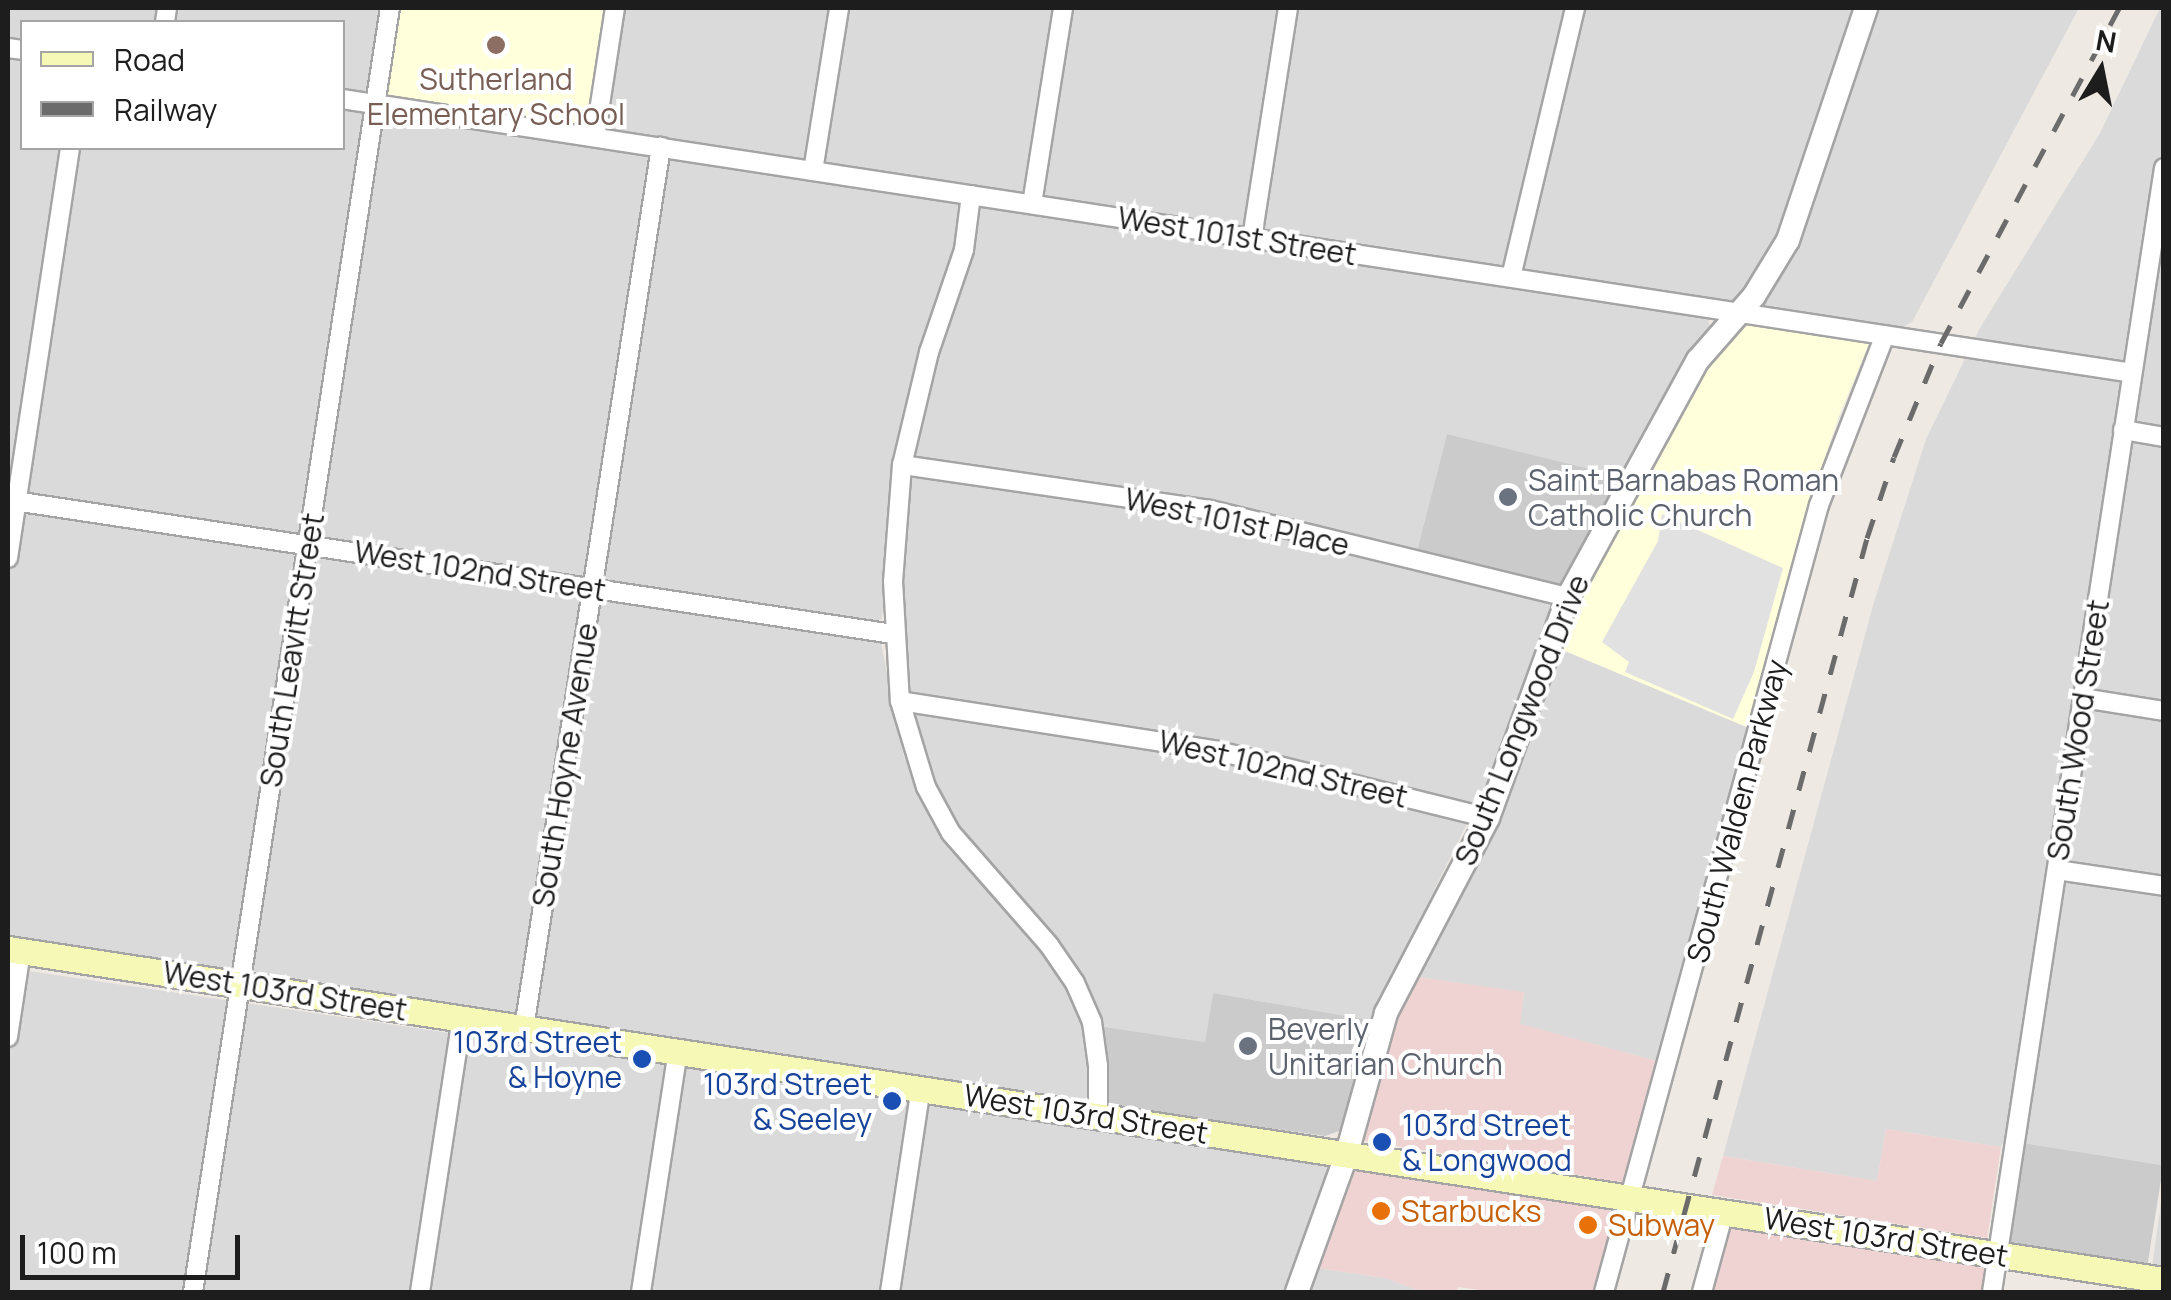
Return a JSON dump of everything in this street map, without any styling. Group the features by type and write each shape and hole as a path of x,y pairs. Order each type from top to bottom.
{"main road":[{"name":"West 103rd Street","path":"14,950 2164,1280"}],"street":[{"name":"South Leavitt Street","path":"193,1292 390,8"},
{"path":"595,137 615,8"},
{"path":"813,171 838,8"},
{"path":"1032,204 1063,8"},
{"path":"1252,238 1288,8"},
{"path":"1511,278 1576,8"},
{"name":"South Longwood Drive","path":"1297,1292 1347,1153 1386,1013 1488,818 1568,597 1698,360 1740,312 1788,240 1866,8"},
{"name":"West 101st Street","path":"345,99 2132,372"},
{"name":"South Hoyne Avenue","path":"524,1028 661,148"},
{"path":"8,558 12,500 70,150"},
{"name":"South Wood Street","path":"1992,1292 2164,168"},
{"path":"971,195 964,250 920,383 902,465 893,634 900,700 926,787 951,833 1048,945 1075,983 1092,1022 1098,1066 1098,1115"},
{"name":"South Walden Parkway","path":"1604,1292 1633,1198 1819,504 1886,334"},
{"path":"2124,430 2164,437"},
{"name":"West 101st Place","path":"902,465 1210,510 1568,597"},
{"name":"West 102nd Street","path":"12,500 893,634"},
{"path":"2083,698 2164,711"},
{"name":"West 102nd Street","path":"900,700 1218,752 1488,818"},
{"path":"2057,870 2164,886"},
{"path":"8,1037 14,950"},
{"path":"420,1292 462,1018"},
{"path":"641,1292 678,1051"},
{"path":"890,1292 921,1088"},
{"path":"1702,1292 1724,1212"}],"shaded area":[{"path":"8,8 380,8 367,94 345,90 345,20 20,20 20,42 8,39"},
{"name":"Sutherland Elementary School","path":"399,8 605,8 586,128 386,96"},
{"path":"623,8 2079,8 1912,322 1903,327 1688,298 1413,251 609,131 605,129"},
{"path":"2160,8 2163,1165 2004,1140 2001,1147 1886,1129 1877,1181 1723,1156 1874,602 1926,439 1980,328 2100,133"},
{"path":"8,58 20,60 20,150 345,150 345,109 956,202 961,208 955,253 905,414 891,502 882,619 873,622 8,490"},
{"path":"976,208 1706,313 1711,329 1683,364 1623,477 1447,434 1417,551 1207,501 912,456 920,408"},
{"path":"1740,325 1869,344 1813,493 1749,728 1558,648 1595,568 1705,369"},
{"path":"1447,434 1623,477 1563,587 1417,551"},
{"path":"908,476 1222,521 1554,602 1488,781 1370,1020 1213,993 1205,1042 1098,1026 1091,997 1070,962 966,840 926,764 909,715 896,608"},
{"path":"8,509 881,643 904,757 940,826 1039,944 1077,1002 1089,1042 1087,1102 8,937"},
{"path":"1662,514 1783,568 1754,672 1733,719 1625,672 1629,662 1602,642 1658,541"},
{"path":"1558,648 1749,728 1660,1062 1519,1024 1524,993 1417,977"},
{"path":"8,968 1346,1165 1311,1267 1385,1278 1423,1292 8,1292"},
{"path":"1417,977 1524,992 1520,1024 1660,1062 1627,1183 1360,1140 1394,1018"},
{"path":"1213,993 1370,1020 1342,1130 1325,1136 1103,1105 1098,1026 1205,1042"},
{"path":"1886,1129 2001,1147 1987,1238 1712,1195 1723,1156 1877,1181"},
{"path":"2023,1143 2163,1165 2147,1268 2007,1246"},
{"path":"1346,1165 1620,1209 1595,1292 1495,1292 1458,1287 1456,1292 1423,1292 1385,1278 1311,1267"},
{"path":"2163,1189 2163,1268 2152,1267"},
{"path":"1728,1227 1989,1267 1985,1292 1711,1292"}],"railway":[{"path":"1663,1292 1867,538 1894,457 1941,343 2119,8"}],"place":[{"name":"Sutherland Elementary School","path":"496,45"},
{"name":"Saint Barnabas Roman Catholic Church","path":"1508,497"},
{"name":"Beverly Unitarian Church","path":"1248,1046"},
{"name":"103rd Street & Hoyne","path":"642,1059"},
{"name":"103rd Street & Seeley","path":"892,1101"},
{"name":"103rd Street & Longwood","path":"1382,1142"},
{"name":"Starbucks","path":"1381,1211"},
{"name":"Subway","path":"1588,1225"}]}
